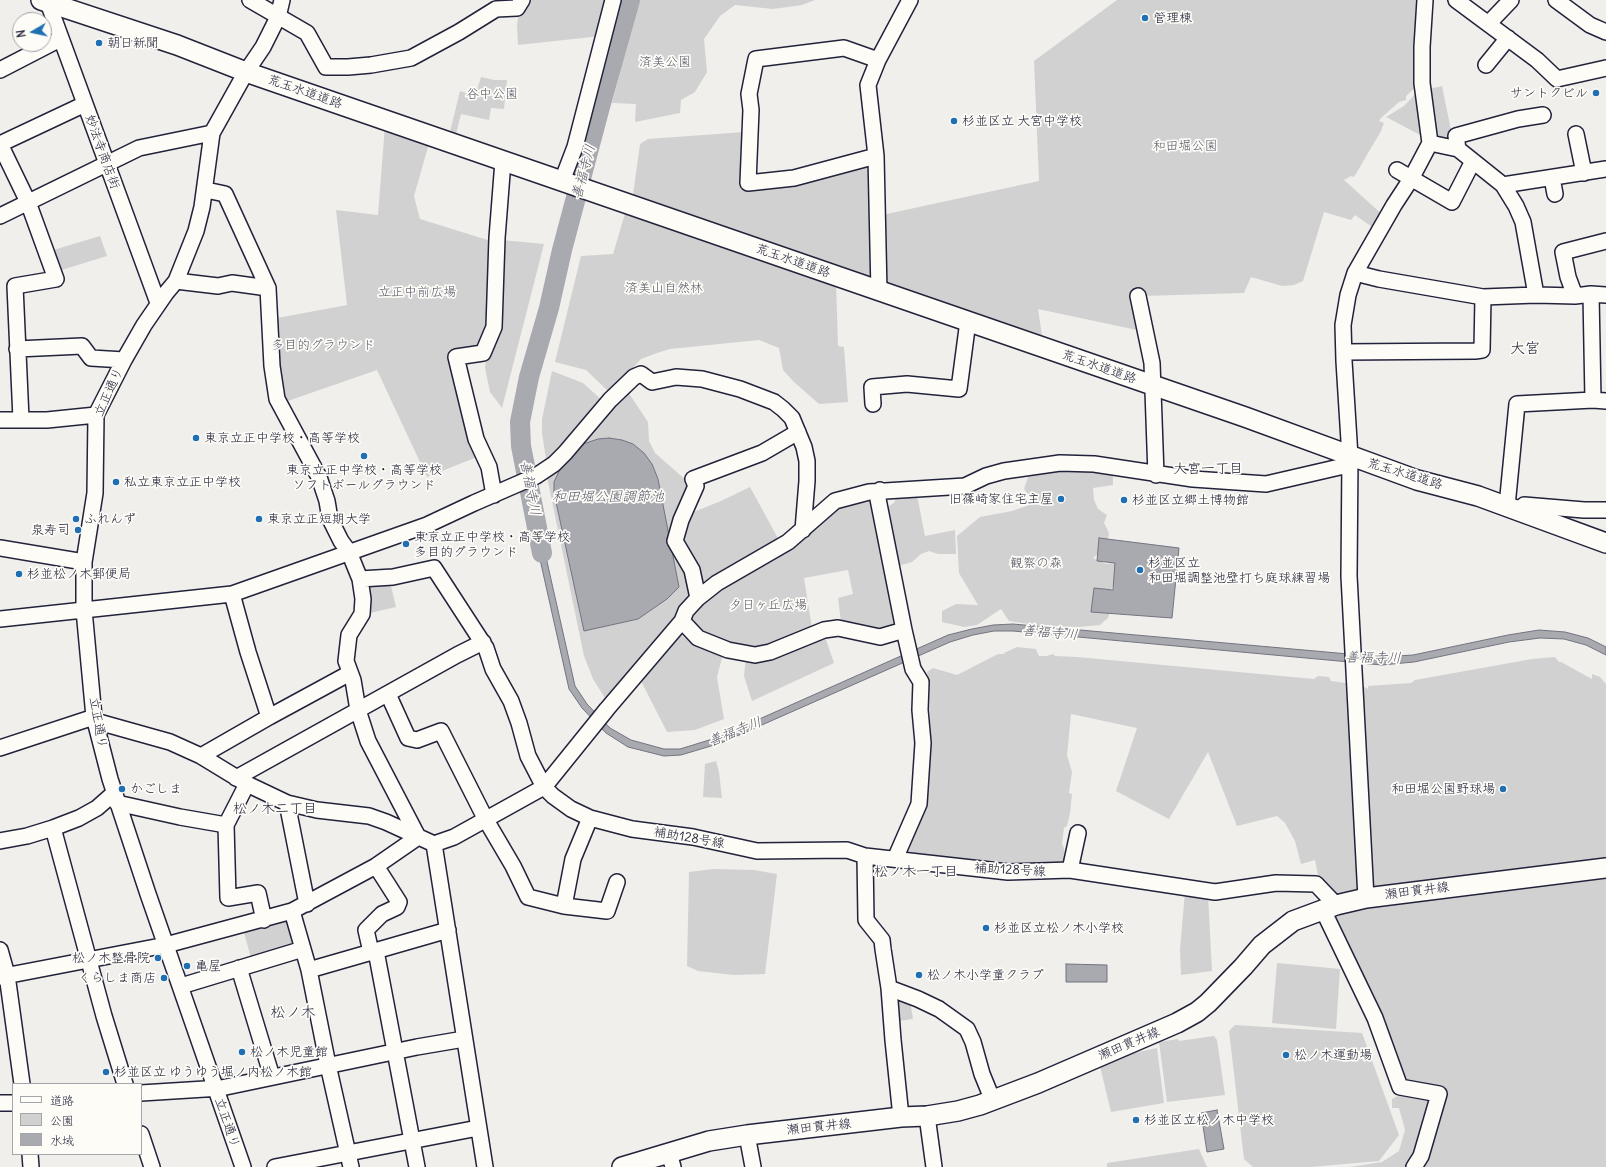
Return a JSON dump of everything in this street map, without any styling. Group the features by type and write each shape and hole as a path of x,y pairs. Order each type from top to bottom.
{"main road":[{"name":"荒玉水道道路","path":"45,1 879,292 968,321 1245,417 1350,457 1417,480 1478,496 1606,543"},
{"name":"瀬田貫井線","path":"622,1167 671,1160 687,1141 709,1141 747,1135 901,1117 927,1116 958,1111 993,1101 1177,1023 1197,1012 1208,1003 1243,967 1262,945 1293,921 1330,908 1366,898 1606,868"}],"street":[{"path":"250,0 307,33 326,67 371,65 411,58 459,32 496,9 517,8 522,0"},
{"path":"0,216 139,148 212,133 246,72 263,47 278,17 282,0"},
{"path":"566,182 614,0"},
{"path":"879,292 876,156 868,85 878,60 910,0"},
{"path":"1366,898 1350,576 1350,457 1343,325 1344,311 1356,273 1411,179 1430,143 1422,83 1422,47 1425,0"},
{"path":"1456,0 1537,60 1556,79 1606,68"},
{"path":"1489,24 1511,0"},
{"path":"1556,0 1590,25 1606,32"},
{"name":"妙法寺商店街","path":"45,1 158,303"},
{"path":"1486,65 1508,38"},
{"path":"0,70 60,39"},
{"path":"876,156 794,178 748,183 751,110 749,94 756,59 844,48 878,60"},
{"path":"21,419 15,286 56,279 28,202 0,144 84,104"},
{"path":"1458,149 1456,136 1518,119 1543,115"},
{"name":"立正通り","path":"212,133 206,190 196,231 176,281 158,303 144,324 96,415 95,493 84,562 84,610 95,719 116,798 243,1167"},
{"path":"1576,134 1584,173"},
{"path":"1430,143 1458,149 1502,185 1516,206 1523,222 1536,295"},
{"path":"494,495 489,467 476,439 456,357 483,353 494,327 497,238 503,160"},
{"path":"1397,170 1452,202 1473,161"},
{"path":"1502,185 1606,169"},
{"path":"1552,178 1555,194"},
{"path":"206,190 225,194 268,288 272,366 277,399 318,477 327,500 330,519 341,541 349,552 360,579 363,599 362,614 349,635 346,661 358,710 368,741 418,837"},
{"path":"1575,296 1568,277 1563,252 1606,241"},
{"path":"1356,273 1379,279 1484,298 1599,294 1600,401 1517,404 1513,509 1524,505 1584,510 1606,510"},
{"path":"176,281 218,286 232,283 268,288"},
{"path":"1138,296 1152,363 1156,475"},
{"path":"1344,352 1482,350 1484,298"},
{"path":"873,404 872,387 907,384 959,389 968,321"},
{"path":"18,349 82,346 91,358 124,360"},
{"path":"0,619 232,594 427,524 517,485 536,476 554,464 610,400 634,377 641,374 652,382 676,377 702,379 751,393 774,402 783,408 792,418 804,447 807,461 807,482 803,530"},
{"path":"0,420 47,420 96,415"},
{"path":"698,598 692,570 675,541 681,520 696,486 693,479 762,453 798,432"},
{"path":"0,748 95,719 170,742 201,756 242,781 288,803 324,811 369,816 386,822 434,844 454,837 544,787 591,728 682,621 686,611 698,598 717,583 788,542 835,501 856,494 880,490 965,486 986,476 1004,471 1060,463 1101,465 1193,480 1266,484 1344,466 1350,457"},
{"path":"880,490 878,499 905,637 913,669 921,682 920,710 923,743 918,804 895,859"},
{"path":"0,548 84,562"},
{"path":"360,579 393,577 434,568 483,642 493,669 517,716 528,756 544,787"},
{"path":"232,594 248,652 269,717"},
{"path":"682,621 698,638 728,650 755,655 770,652 824,630 838,628 880,637 905,637"},
{"path":"264,920 258,893 228,898 226,825 242,781 358,710 483,642"},
{"path":"201,756 350,673"},
{"path":"388,694 408,738 417,740 441,731 486,820 513,866 528,897 564,906 607,912 617,882"},
{"name":"補助128号線","path":"544,787 553,796 571,809 590,818 632,829 693,837 757,851 847,850 865,856 1008,872 1070,870 1215,892 1276,884 1316,884 1330,908 1375,1018 1400,1087 1440,1094 1421,1156 1414,1167"},
{"path":"0,841 27,836 53,828 79,818 116,798 180,817 226,825"},
{"path":"288,803 307,904"},
{"path":"564,906 573,859 590,818"},
{"path":"53,828 124,1083"},
{"path":"1070,870 1078,833"},
{"path":"3,976 166,945 264,920 292,911 376,866 418,837"},
{"path":"434,844 485,1167"},
{"path":"865,856 866,920 882,940 889,988 901,1117"},
{"path":"376,866 398,902 397,907 382,914 366,930 374,951 417,1167"},
{"path":"292,911 309,970 349,1160"},
{"path":"309,970 448,930"},
{"path":"181,986 303,948"},
{"path":"0,950 3,976 22,1083"},
{"path":"239,968 272,1077"},
{"path":"889,988 939,1009 967,1029 993,1101"},
{"path":"142,1093 215,1087 221,1088 395,1051 464,1039"},
{"path":"0,1103 12,1103"},
{"path":"927,1116 934,1167"},
{"path":"275,1167 349,1160 412,1141 478,1128"},
{"path":"747,1135 753,1167"},
{"path":"142,1137 152,1167"},
{"path":"30,1155 31,1167"}],"green space":[{"path":"528,0 610,0 601,36 518,45 517,25 519,12"},
{"name":"済美公園","path":"640,0 815,0 802,5 773,9 735,5 720,16 704,39 707,72 695,92 681,100 680,113 635,122 636,104 612,103"},
{"name":"和田堀公園","path":"1117,0 1429,0 1419,84 1406,96 1406,100 1399,102 1381,118 1379,121 1384,123 1381,131 1354,177 1351,176 1344,180 1384,216 1375,229 1355,215 1351,220 1324,212 1303,281 1294,285 1282,286 1251,277 1244,293 1143,296 1131,298 1137,330 1038,309 1043,342 883,284 882,215 1039,181 1034,61"},
{"name":"谷中公園","path":"481,77 494,80 507,80 504,109 491,108 489,120 461,114 455,138 449,136 460,91 475,96"},
{"path":"1442,86 1452,135 1448,143 1433,138 1429,89"},
{"path":"1419,90 1424,137 1386,117 1404,106"},
{"name":"立正中前広場","path":"385,125 430,140 414,196 420,219 494,242 491,325 480,349 450,355 458,379 467,439 477,457 427,477 377,370 282,403 272,319 347,305 336,210 378,215"},
{"path":"744,132 745,187 871,160 876,280 635,199 633,195 640,144 648,139"},
{"name":"済美山自然林","path":"626,210 836,282 838,346 844,347 848,402 819,404 783,370 779,348 759,340 670,349 657,353 641,359 610,393 586,370 555,362 581,256 613,254"},
{"path":"100,236 107,256 58,271 50,251"},
{"path":"501,240 544,244 502,408 490,392 485,368"},
{"path":"552,371 583,383 604,402 556,458 546,459 542,433 542,419"},
{"name":"和田堀公園調節池","path":"626,389 648,422 649,441 655,453 692,487 675,522 692,594 680,606 679,615 605,698 593,679 584,656 547,477"},
{"name":"観察の森","path":"1058,470 1113,472 1113,485 1093,488 1094,500 1098,509 1107,515 1104,523 1109,533 1107,546 1093,558 1106,564 1115,563 1118,580 1108,593 1110,611 1108,618 1100,625 1079,627 1035,625 1009,621 1001,609 977,625 964,627 942,622 942,611 956,604 978,605 959,573 957,536 980,517 1012,511 1035,503 1024,489 1028,477"},
{"path":"750,487 780,542 702,590 680,542 691,513"},
{"path":"917,495 925,536 955,530 956,554 938,554 929,551 921,554 912,562 898,566 888,507 895,502 895,496"},
{"name":"夕日ヶ丘広場","path":"870,502 896,626 880,633 841,622 838,598 853,594 848,570 804,578 812,628 770,647 751,650 725,644 692,628 688,615 700,601 837,506"},
{"path":"390,582 396,607 366,614 369,583"},
{"path":"678,632 691,643 723,654 717,677 724,719 695,730 667,732 639,677"},
{"path":"824,634 834,663 752,701 744,676 746,656"},
{"path":"1017,647 1036,649 1039,656 1053,654 1055,656 1314,679 1318,676 1329,677 1331,681 1361,685 1368,689 1368,686 1411,683 1415,680 1532,659 1555,657 1559,662 1592,679 1592,674 1600,677 1606,684 1606,863 1360,891 1339,899 1319,880 1315,860 1301,864 1295,841 1285,823 1277,816 1237,826 1208,752 1169,819 1116,791 1137,728 1071,714 1067,755 1072,772 1069,793 1072,794 1070,813 1067,826 1064,828 1062,844 1064,848 1065,861 1059,864 1005,865 909,855 906,850 924,809 930,737 929,682 927,672 933,668 957,675 998,654 1005,654 1004,653"},
{"path":"716,761 719,772 722,798 703,797 705,764"},
{"path":"713,869 754,870 777,874 765,974 734,975 698,971 687,966 689,872"},
{"path":"1606,874 1606,1167 1350,1167 1382,1162 1399,1151 1405,1130 1399,1108 1392,1108 1392,1099 1398,1096 1428,1101 1426,1116 1446,1092 1402,1082 1378,1010 1334,915 1336,912"},
{"path":"1185,892 1208,895 1212,971 1181,975 1180,949"},
{"path":"286,913 295,944 251,958 242,925"},
{"path":"1277,963 1340,969 1336,1029 1272,1023"},
{"path":"910,1000 913,1019 898,1021 894,1001"},
{"path":"1235,1025 1362,1033 1399,1135 1379,1161 1311,1167 1253,1167 1244,1159 1229,1031"},
{"path":"1214,1036 1217,1040 1225,1095 1167,1102 1159,1042"},
{"path":"1157,1048 1164,1103 1111,1112 1099,1062"},
{"path":"1199,1149 1207,1167 1107,1167 1107,1163"}],"water":[{"name":"和田堀公園調節池","path":"609,438 622,440 633,444 644,453 652,464 658,479 679,587 667,599 638,619 584,631 554,493 554,482 562,465 576,449 583,444 598,439"},
{"path":"539,526 575,686 587,704 610,728 631,740 664,749 680,749 719,737 948,635 993,625 1013,624 1382,657 1413,655 1539,630 1565,632 1588,638 1606,647 1606,655 1586,645 1564,639 1540,638 1509,642 1414,662 1382,665 1013,631 994,631 973,635 950,642 721,743 681,755 664,756 628,747 606,733 582,708 569,689 533,528"},
{"path":"1099,538 1179,548 1172,618 1091,612 1094,588 1113,590 1115,563 1097,561"},
{"path":"1066,964 1107,965 1107,982 1066,982"},
{"path":"1217,1110 1224,1149 1207,1152 1201,1113"}],"waterway":[{"name":"善福寺川","path":"542,553 521,446 520,422 529,377 549,308 562,250 630,0"}],"place":[{"name":"管理棟","path":"1145,18"},
{"name":"朝日新聞","path":"99,43"},
{"name":"サントクビル","path":"1596,93"},
{"name":"杉並区立 大宮中学校","path":"954,121"},
{"name":"東京立正中学校・高等学校","path":"196,438"},
{"name":"東京立正中学校・高等学校 ソフトボールグラウンド","path":"364,456"},
{"name":"私立東京立正中学校","path":"116,482"},
{"name":"旧篠崎家住宅主屋","path":"1061,499"},
{"name":"杉並区立郷土博物館","path":"1124,500"},
{"name":"ふれんず","path":"76,519"},
{"name":"東京立正短期大学","path":"259,519"},
{"name":"泉寿司","path":"78,530"},
{"name":"東京立正中学校・高等学校 多目的グラウンド","path":"406,544"},
{"name":"杉並区立 和田堀調整池壁打ち庭球練習場","path":"1140,570"},
{"name":"杉並松ノ木郵便局","path":"19,574"},
{"name":"かごしま","path":"122,789"},
{"name":"和田堀公園野球場","path":"1503,789"},
{"name":"杉並区立松ノ木小学校","path":"986,928"},
{"name":"松ノ木整骨院","path":"158,958"},
{"name":"亀屋","path":"187,966"},
{"name":"松ノ木小学童クラブ","path":"919,975"},
{"name":"くらしま商店","path":"164,978"},
{"name":"松ノ木児童館","path":"242,1052"},
{"name":"松ノ木運動場","path":"1286,1055"},
{"name":"杉並区立 ゆうゆう堀ノ内松ノ木館","path":"106,1072"},
{"name":"杉並区立松ノ木中学校","path":"1136,1120"}],"district":[{"name":"大宮","path":"1525,349"},
{"name":"大宮一丁目","path":"1208,469"},
{"name":"松ノ木二丁目","path":"275,809"},
{"name":"松ノ木一丁目","path":"916,872"},
{"name":"松ノ木","path":"293,1013"}],"park label":[{"name":"多目的グラウンド","path":"323,345"}]}
